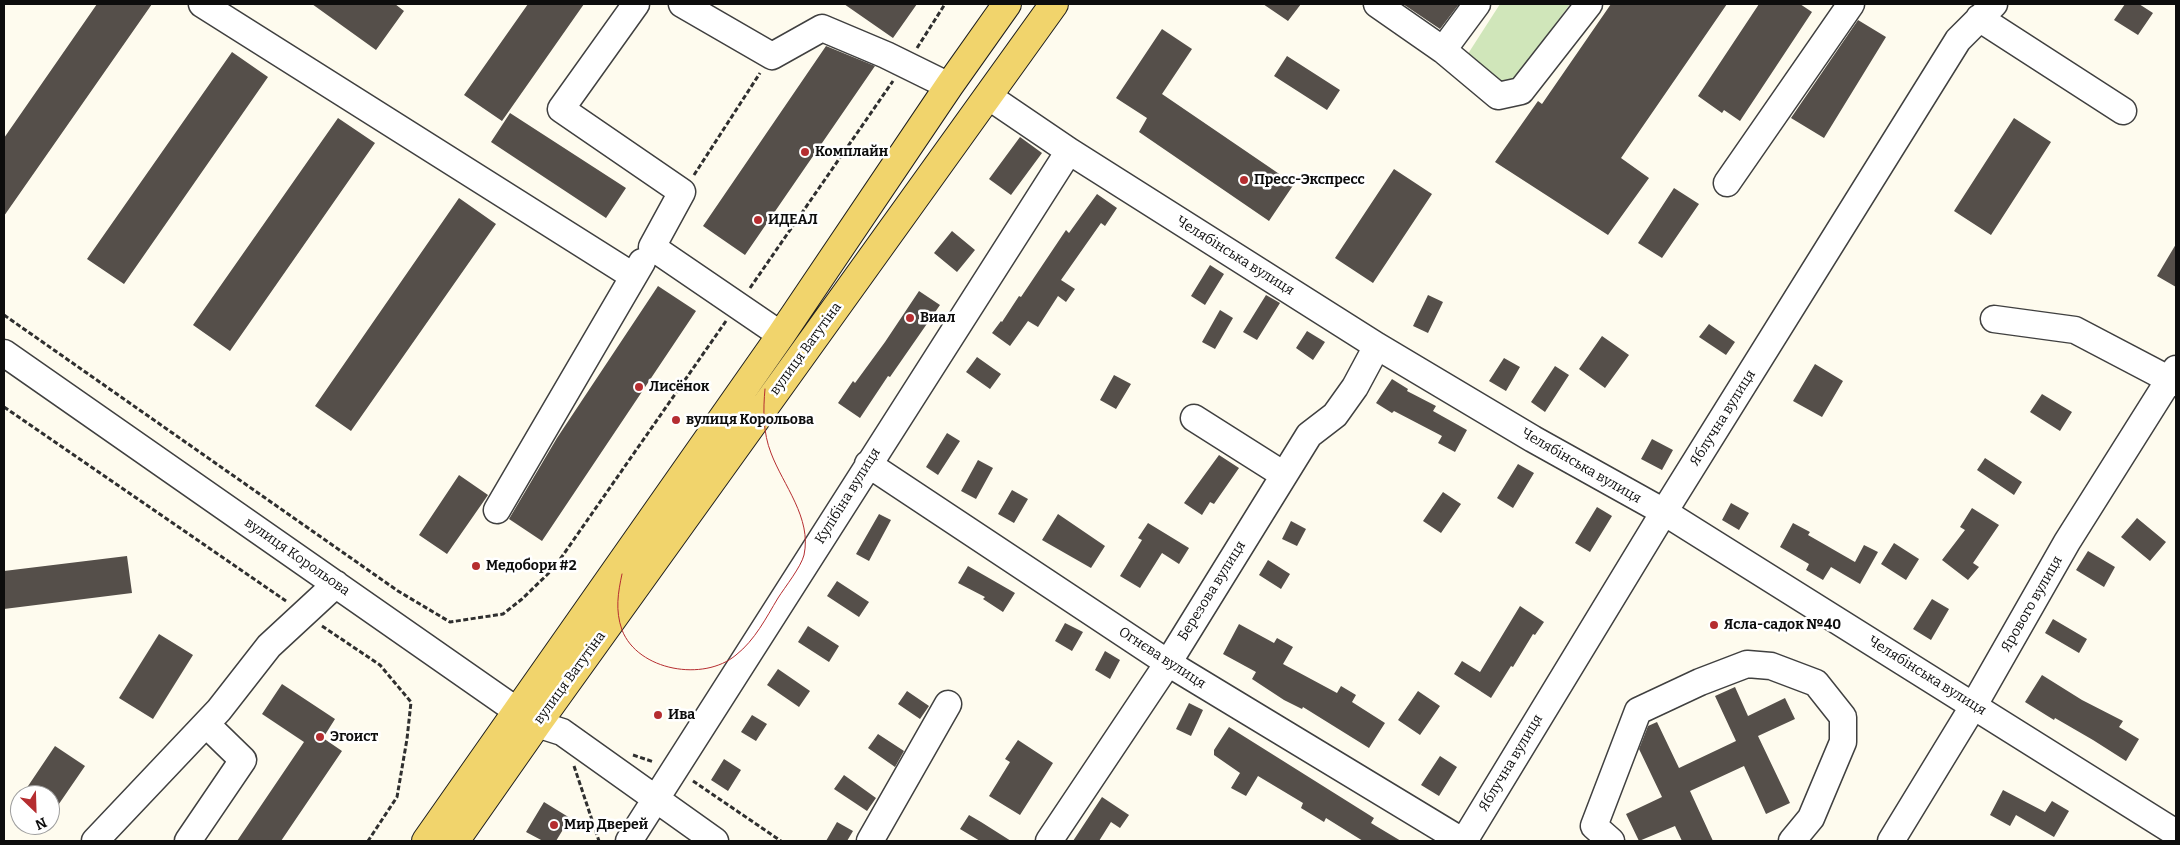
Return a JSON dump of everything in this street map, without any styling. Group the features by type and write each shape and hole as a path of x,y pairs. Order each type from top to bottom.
{"main road":[{"name":"вулиця Ватутіна","path":"426,841 527,718 988,96 1054,4"},
{"name":"вулиця Ватутіна","path":"455,841 527,718 1001,6"}],"street":[{"path":"202,4 633,276"},
{"path":"496,510 682,192 561,109 636,4"},
{"path":"682,4 772,56 822,28 949,86"},
{"path":"1378,4 1444,50 1498,96 1521,91 1589,4"},
{"path":"1444,50 1477,4"},
{"path":"1727,183 1851,4"},
{"path":"1987,11 2123,111"},
{"name":"Яблучна вулиця","path":"1463,841 1664,512 1958,40 1987,11"},
{"name":"Челябінська вулиця","path":"988,96 1069,151 1377,346 1533,439 1664,512 2176,833"},
{"name":"Кулібіна вулиця","path":"629,841 1069,151"},
{"path":"652,246 781,335"},
{"path":"1994,320 2075,330 2174,377"},
{"name":"Березова вулиця","path":"1049,841 1168,663 1309,435 1335,416 1355,387 1377,346"},
{"name":"вулиця Корольова","path":"4,353 527,718 562,732 715,841"},
{"name":"Ярового вулиця","path":"1891,841 1974,705 2067,542 2174,377"},
{"path":"1194,418 1284,475"},
{"name":"Огнєва вулиця","path":"868,464 1168,663 1463,841"},
{"path":"95,841 219,710 269,646 336,584"},
{"path":"1611,841 1594,826 1638,711 1700,682 1747,664 1771,666 1816,683 1843,717 1843,742 1811,818 1792,841"},
{"path":"870,841 948,704"},
{"path":"188,841 243,760 206,724"}],"path":[{"path":"4,315 398,591 450,622 503,614 522,599 554,568 905,65 944,4"},
{"path":"682,192 772,56"},
{"path":"4,407 380,665 411,702 397,797 368,841"}],"green space":[{"path":"1500,4 1570,4 1511,85 1505,86 1464,60"}],"building":[{"path":"97,4 152,4 4,216 4,138"},
{"path":"312,4 395,4 404,11 376,50"},
{"path":"528,4 584,4 502,121 464,95"},
{"path":"844,4 917,4 893,38"},
{"path":"1263,4 1301,4 1288,21"},
{"path":"1403,4 1459,4 1440,29"},
{"path":"1611,4 1727,4 1621,158 1649,178 1608,235 1495,162 1538,101 1542,104"},
{"path":"1759,4 1800,4 1812,12 1740,121 1724,110 1722,113 1698,96"},
{"path":"2125,4 2139,4 2153,13 2138,35 2114,20"},
{"path":"1858,20 1886,37 1824,138 1791,118"},
{"path":"1162,29 1192,49 1162,94 1294,184 1269,221 1139,132 1147,118 1116,98"},
{"path":"826,46 875,66 745,255 703,226"},
{"path":"232,52 268,77 124,284 87,259"},
{"path":"1287,56 1340,90 1327,110 1274,76"},
{"path":"510,113 626,188 606,218 491,142"},
{"path":"338,118 375,143 230,351 193,325"},
{"path":"2014,118 2051,142 1991,235 1954,211"},
{"path":"1020,137 1042,153 1011,195 989,179"},
{"path":"1394,169 1432,194 1373,283 1335,258"},
{"path":"1674,188 1699,204 1662,258 1638,243"},
{"path":"1097,194 1117,208 1105,226 1101,223 1061,280 1075,289 1066,302 1058,296 1038,327 1028,321 1010,346 992,333 1002,322 1019,296 1021,297 1066,230 1069,233"},
{"path":"459,198 496,224 351,431 315,406"},
{"path":"952,231 975,250 957,272 934,253"},
{"path":"2176,244 2176,287 2157,276"},
{"path":"1210,265 1224,274 1205,305 1191,296"},
{"path":"658,286 696,311 542,541 509,519 557,438"},
{"path":"919,291 940,305 860,418 838,403 853,381 855,383 885,342"},
{"path":"1266,295 1280,303 1257,340 1243,332"},
{"path":"1428,295 1443,302 1428,333 1413,326"},
{"path":"1220,310 1233,318 1215,349 1202,342"},
{"path":"1709,324 1735,342 1726,355 1699,337"},
{"path":"1307,331 1325,342 1313,360 1296,348"},
{"path":"1602,336 1629,355 1605,388 1579,369"},
{"path":"977,357 1001,374 990,389 966,372"},
{"path":"1504,358 1520,367 1506,391 1489,381"},
{"path":"1815,364 1843,381 1822,417 1793,401"},
{"path":"1555,366 1569,375 1545,412 1531,402"},
{"path":"1114,375 1131,384 1116,409 1100,400"},
{"path":"1392,379 1408,389 1407,391 1436,406 1433,411 1467,430 1455,452 1438,443 1442,436 1394,411 1392,413 1376,403"},
{"path":"2042,394 2072,412 2060,431 2030,412"},
{"path":"947,433 960,441 938,475 926,467"},
{"path":"1652,439 1673,450 1662,470 1641,459"},
{"path":"1219,455 1239,468 1214,504 1210,502 1202,515 1184,503"},
{"path":"1985,458 2022,482 2014,495 1977,470"},
{"path":"978,460 993,468 976,499 961,491"},
{"path":"1518,464 1534,473 1513,508 1497,498"},
{"path":"459,475 488,495 447,554 419,535"},
{"path":"1012,490 1028,499 1014,523 998,514"},
{"path":"1443,492 1461,504 1441,533 1423,521"},
{"path":"1731,503 1749,513 1739,530 1722,520"},
{"path":"1597,507 1612,516 1590,552 1575,543"},
{"path":"1972,508 1999,525 1973,563 1979,567 1968,580 1942,560 1965,530 1960,527"},
{"path":"879,514 891,520 869,561 856,554"},
{"path":"1058,514 1105,546 1091,568 1042,540"},
{"path":"2137,518 2166,542 2150,561 2121,537"},
{"path":"1291,521 1306,529 1297,546 1282,539"},
{"path":"1148,523 1189,548 1179,564 1162,553 1140,588 1120,576 1142,540 1138,538"},
{"path":"1793,523 1810,532 1808,535 1855,562 1864,545 1878,552 1860,584 1831,567 1823,580 1806,570 1809,564 1780,547"},
{"path":"1894,543 1919,559 1906,580 1881,564"},
{"path":"2088,551 2115,567 2104,587 2076,570"},
{"path":"127,556 132,593 4,609 4,571"},
{"path":"1268,560 1290,574 1281,589 1259,575"},
{"path":"968,566 1015,593 1003,612 983,599 985,597 958,583"},
{"path":"837,581 869,602 859,617 827,596"},
{"path":"1932,599 1949,609 1931,640 1913,629"},
{"path":"1520,606 1544,622 1535,635 1533,634 1491,698 1454,674 1462,661 1480,672"},
{"path":"2053,619 2087,639 2079,653 2045,633"},
{"path":"1065,623 1083,632 1072,651 1055,641"},
{"path":"1239,624 1274,643 1277,638 1293,647 1283,664 1337,693 1341,686 1356,695 1352,702 1385,723 1369,748 1303,707 1302,709 1284,700 1252,679 1256,672 1223,654"},
{"path":"808,626 839,646 829,662 798,642"},
{"path":"159,634 193,655 153,719 119,698"},
{"path":"1105,651 1120,660 1110,679 1095,670"},
{"path":"778,669 810,691 799,707 767,685"},
{"path":"2042,675 2082,700 2123,721 2119,727 2139,739 2126,761 2025,702"},
{"path":"282,684 335,719 323,738 342,751 281,841 237,841 304,742 262,714"},
{"path":"1735,687 1748,716 1785,698 1795,719 1758,736 1790,803 1766,814 1744,766 1690,791 1713,841 1682,841 1675,826 1639,841 1626,814 1662,797 1639,749 1648,726 1657,722 1679,768 1736,741 1715,696"},
{"path":"907,691 929,706 920,719 898,704"},
{"path":"1418,691 1440,706 1420,735 1398,720"},
{"path":"1189,703 1203,710 1191,736 1176,729"},
{"path":"752,715 767,724 756,741 741,732"},
{"path":"1229,727 1374,818 1371,823 1401,841 1363,841 1326,818 1324,822 1301,808 1303,803 1258,776 1246,796 1231,788 1240,773 1214,755 1214,750"},
{"path":"878,734 904,751 895,767 868,748"},
{"path":"1018,740 1053,763 1020,815 989,796 1010,762 1005,759"},
{"path":"55,746 85,766 60,802 60,785 29,785"},
{"path":"1440,756 1457,767 1439,796 1421,785"},
{"path":"724,759 741,770 728,791 711,780"},
{"path":"844,775 876,798 867,811 834,789"},
{"path":"2003,790 2045,812 2052,801 2069,811 2054,837 2016,815 2010,826 1990,815"},
{"path":"1102,797 1129,815 1120,828 1111,822 1099,841 1073,841"},
{"path":"544,802 570,818 556,841 543,841 526,832"},
{"path":"969,815 1011,841 980,841 960,829"},
{"path":"837,822 853,831 847,841 826,841"}],"tram line":[{"path":"622,574 618,595 618,609 622,630 630,644 642,655 657,663 673,668 690,670 707,668 723,663 736,655 754,636 800,565 804,555 805,541 800,515 776,465 766,438 764,421 765,389"}],"place":[{"name":"Комплайн","path":"805,152"},
{"name":"Пресс-Экспресс","path":"1244,180"},
{"name":"ИДЕАЛ","path":"758,220"},
{"name":"Виал","path":"910,318"},
{"name":"Лисёнок","path":"639,387"},
{"name":"вулиця Корольова","path":"676,420"},
{"name":"Медобори #2","path":"476,566"},
{"name":"Ясла-садок №40","path":"1714,625"},
{"name":"Ива","path":"658,715"},
{"name":"Эгоист","path":"320,737"},
{"name":"Мир Дверей","path":"554,825"}]}
